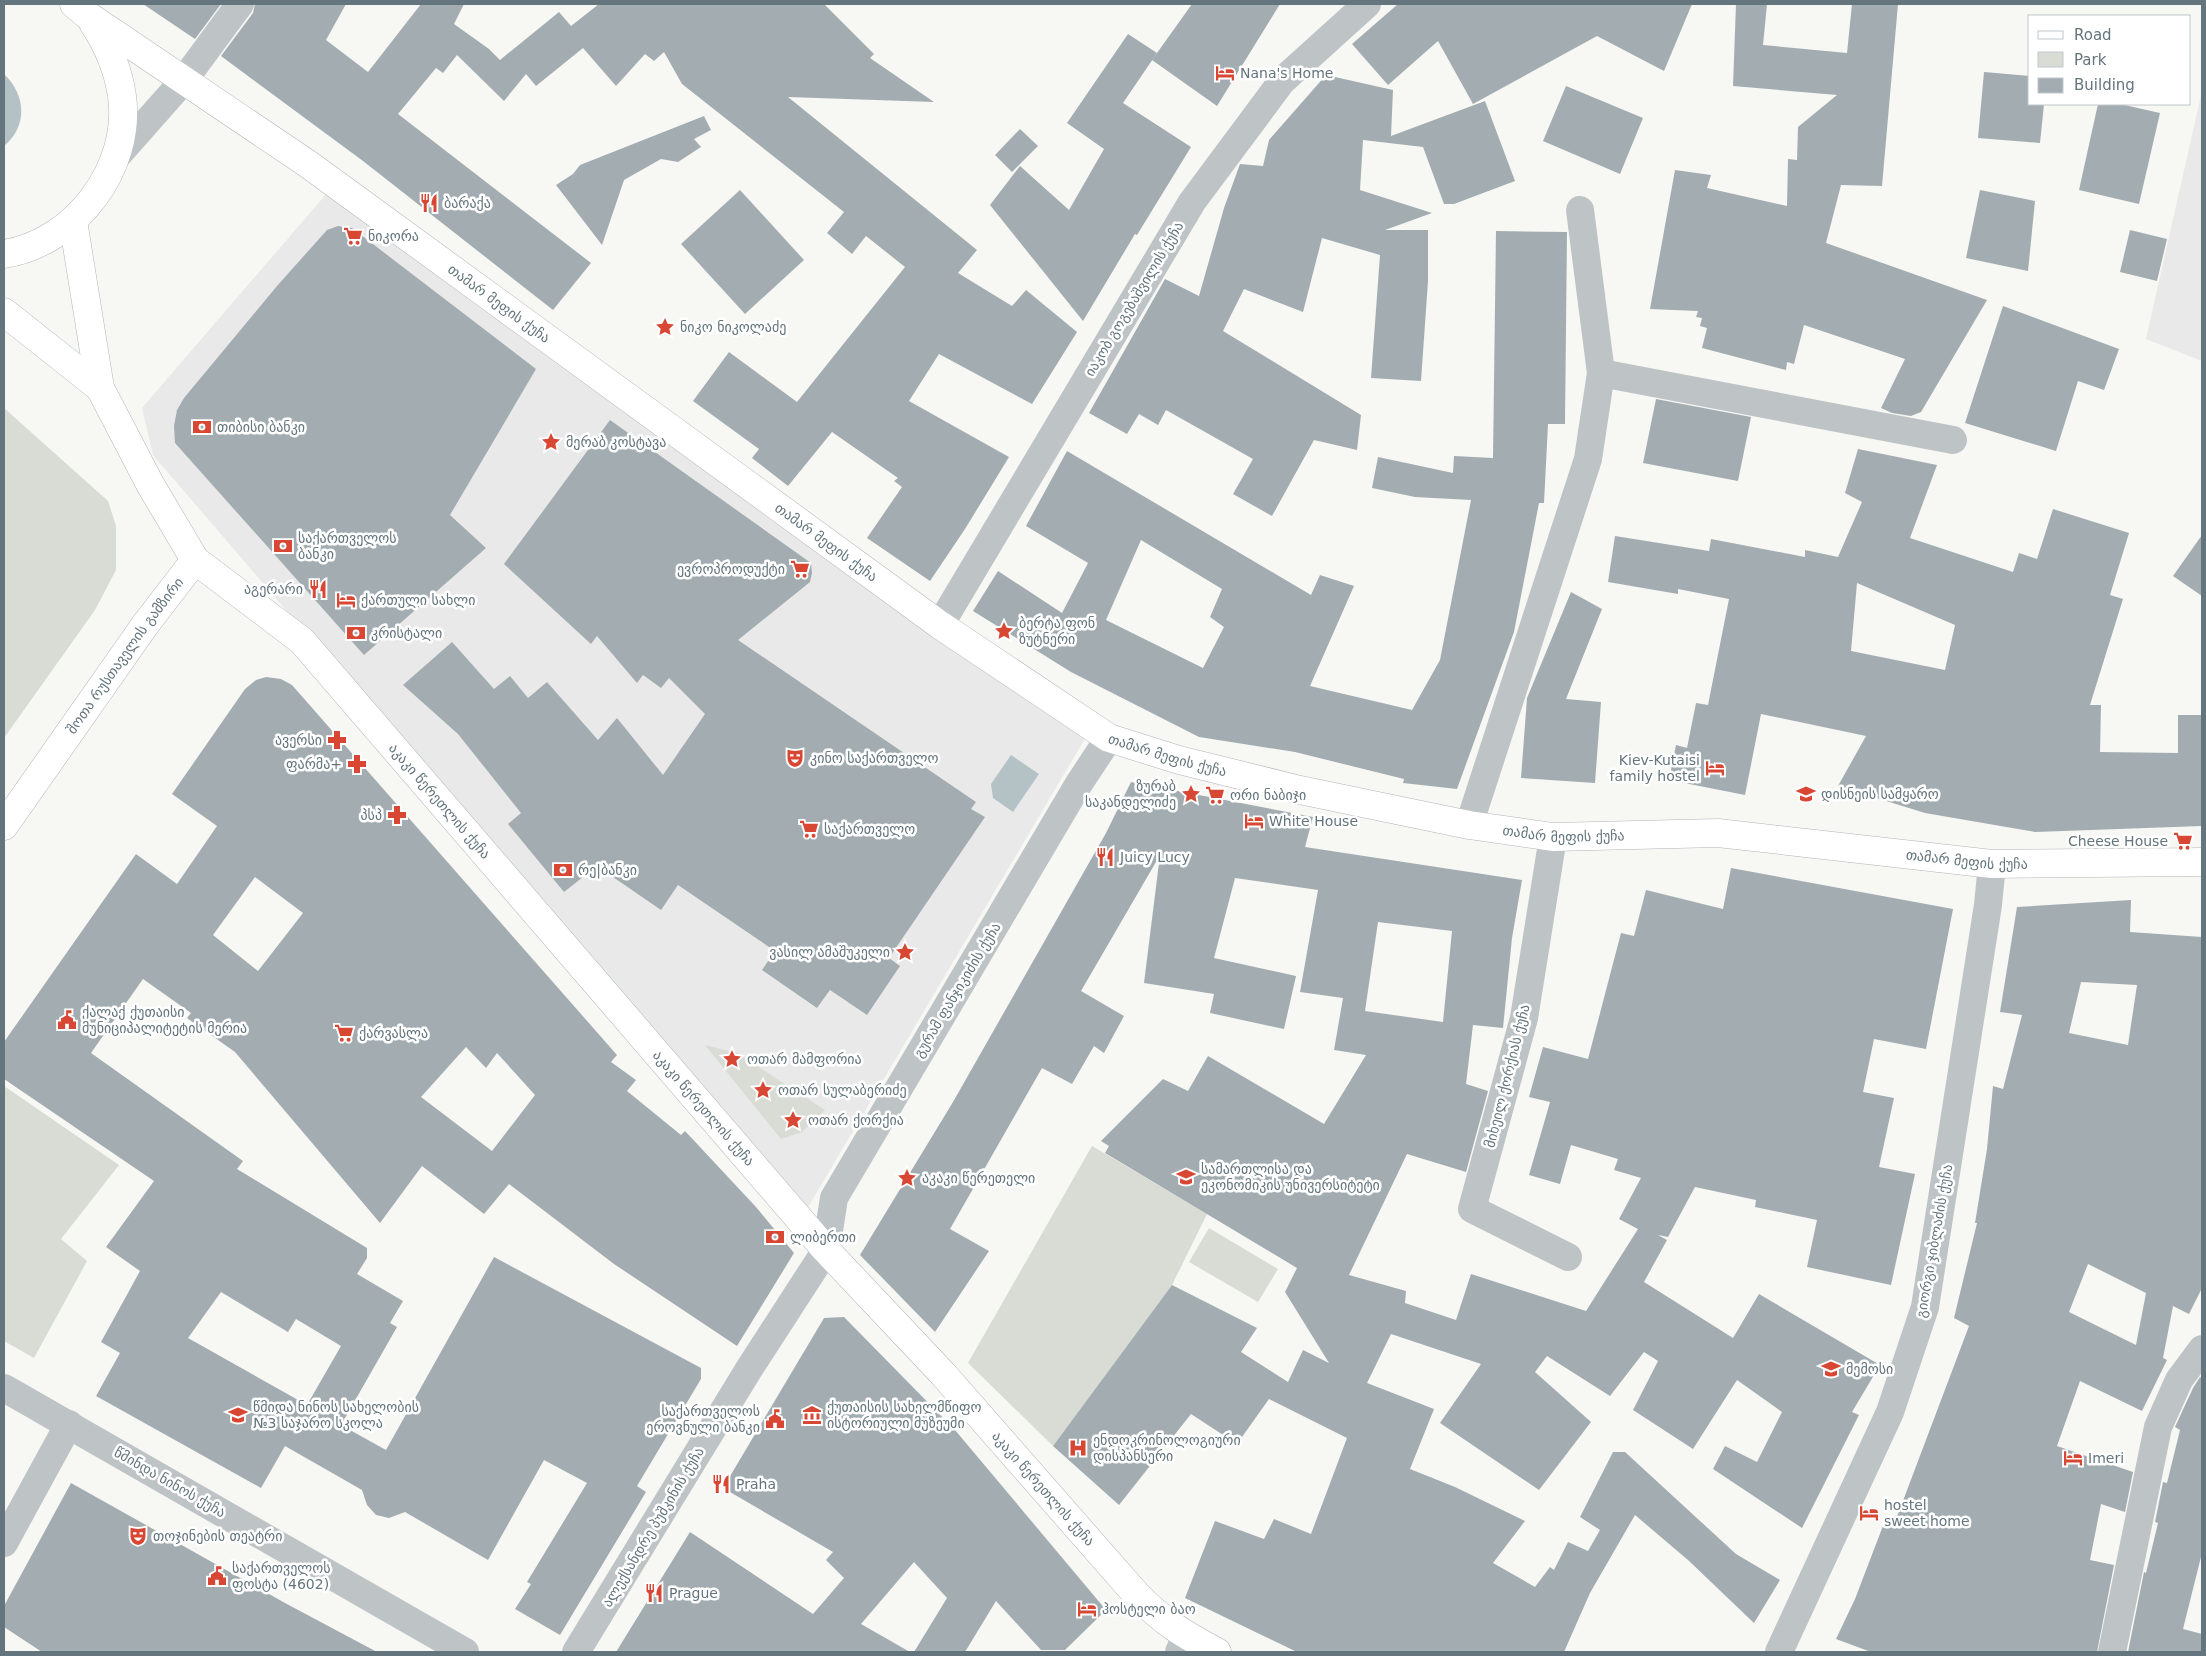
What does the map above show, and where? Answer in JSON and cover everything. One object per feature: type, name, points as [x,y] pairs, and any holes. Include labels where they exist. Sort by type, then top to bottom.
[{"type":"main road","name":"თამარ მეფის ქუჩა","points":[[81,10],[308,164],[940,624],[1109,738],[1178,760],[1300,790],[1469,825],[1553,837],[1718,833],[1992,864],[2202,862]]},
{"type":"main road","points":[[4,254],[34,246],[73,221],[89,204],[103,184],[116,157],[122,128],[120,83],[105,40],[81,10]]},
{"type":"main road","points":[[73,221],[100,388],[150,484],[195,560]]},
{"type":"main road","points":[[4,312],[100,388]]},
{"type":"main road","name":"შოთა რუსთაველის გამზირი","points":[[4,826],[145,625],[195,560]]},
{"type":"main road","name":"აკაკი წერეთლის ქუჩა","points":[[195,560],[302,641],[826,1250],[943,1374],[1136,1594],[1183,1644],[1216,1652]]},
{"type":"street","points":[[116,157],[184,80],[240,4]]},
{"type":"street","name":"იაკობ გოგებაშვილის ქუჩა","points":[[940,624],[1192,202],[1282,81],[1367,4]]},
{"type":"street","points":[[1469,825],[1588,459],[1602,373],[1580,210]]},
{"type":"street","points":[[1602,373],[1953,440]]},
{"type":"street","name":"გურამ ფანჯიკიძის ქუჩა","points":[[826,1250],[834,1198],[1078,785],[1109,738]]},
{"type":"street","name":"მიხეილ ქორქიას ქუჩა","points":[[1553,837],[1524,1018],[1472,1209],[1568,1257]]},
{"type":"street","name":"გიორგი ჯიბლაძის ქუჩა","points":[[1779,1652],[1890,1412],[1925,1307],[1988,905],[1992,864]]},
{"type":"street","name":"ალექსანდრე პუშკინის ქუჩა","points":[[576,1652],[749,1369],[826,1250]]},
{"type":"street","points":[[2112,1652],[2158,1427],[2179,1380],[2202,1349]]},
{"type":"street","name":"წმინდა ნინოს ქუჩა","points":[[4,1388],[465,1652]]},
{"type":"street","points":[[4,1543],[69,1424]]},
{"type":"shaded area","points":[[4,74],[17,91],[21,110],[17,129],[4,146]]},
{"type":"shaded area","points":[[2202,91],[2202,361],[2146,339]]},
{"type":"shaded area","points":[[328,192],[1086,737],[804,1214],[153,455],[142,408]]},
{"type":"shaded area","points":[[1011,755],[1039,774],[1013,812],[993,798],[991,784]]},
{"type":"green space","points":[[4,408],[108,501],[116,526],[116,570],[95,610],[4,738]]},
{"type":"green space","points":[[705,1045],[737,1053],[825,1110],[802,1132],[781,1139]]},
{"type":"green space","points":[[4,1086],[119,1165],[61,1239],[87,1261],[34,1358],[4,1341]]},
{"type":"green space","points":[[1092,1146],[1207,1214],[1172,1285],[1053,1446],[968,1363]]},
{"type":"green space","points":[[1209,1228],[1278,1269],[1258,1302],[1189,1262]]},
{"type":"building","points":[[143,4],[221,4],[195,39]]},
{"type":"building","points":[[255,4],[346,4],[326,40],[368,72],[421,4],[464,4],[454,24],[489,49],[500,60],[559,12],[571,26],[599,4],[824,4],[874,54],[870,58],[934,102],[788,97],[977,250],[958,273],[1012,306],[1026,290],[1077,332],[1032,404],[939,354],[909,401],[1009,457],[965,529],[930,581],[867,538],[902,487],[894,481],[898,478],[832,432],[788,486],[752,458],[759,449],[693,401],[729,352],[797,402],[905,267],[866,236],[852,254],[827,233],[844,212],[682,84],[664,52],[654,61],[645,54],[616,86],[583,48],[536,86],[526,74],[504,101],[457,55],[443,73],[436,68],[398,114],[591,263],[553,310],[363,161],[221,56],[253,13]]},
{"type":"building","points":[[1192,4],[1280,4],[1217,106],[1152,60]]},
{"type":"building","points":[[1398,4],[1692,4],[1664,71],[1597,36],[1473,104],[1438,41],[1388,85],[1352,44]]},
{"type":"building","points":[[1736,4],[1767,4],[1763,45],[1847,53],[1852,4],[1898,4],[1882,186],[1841,185],[1826,243],[1987,300],[1921,412],[1911,416],[1892,413],[1881,408],[1905,359],[1804,325],[1794,364],[1787,362],[1786,370],[1702,348],[1707,328],[1700,326],[1702,318],[1696,317],[1698,311],[1650,309],[1675,170],[1711,175],[1707,188],[1787,206],[1788,159],[1797,160],[1798,127],[1837,95],[1733,86]]},
{"type":"building","points":[[1128,34],[1157,53],[1123,103],[1191,147],[1137,235],[1135,234],[1083,321],[990,205],[1020,166],[1069,210],[1104,149],[1067,123]]},
{"type":"building","points":[[1984,72],[2028,76],[2028,105],[2044,105],[2040,143],[1978,138]]},
{"type":"building","points":[[1326,75],[1393,90],[1391,136],[1485,101],[1515,181],[1454,204],[1444,204],[1423,147],[1363,140],[1360,190],[1432,213],[1385,230],[1428,230],[1428,281],[1421,381],[1371,378],[1380,255],[1322,238],[1303,312],[1244,289],[1223,331],[1361,415],[1357,450],[1314,440],[1272,516],[1233,494],[1253,459],[1166,410],[1158,425],[1139,414],[1127,434],[1089,413],[1165,279],[1199,296],[1224,208],[1240,164],[1263,166],[1269,140]]},
{"type":"building","points":[[1566,86],[1643,118],[1620,174],[1543,141]]},
{"type":"building","points":[[2098,105],[2124,105],[2160,113],[2139,204],[2079,190]]},
{"type":"building","points":[[704,116],[711,130],[694,139],[701,147],[678,162],[661,159],[624,180],[602,245],[556,185],[573,174],[580,165]]},
{"type":"building","points":[[1020,129],[1038,146],[1012,172],[995,155]]},
{"type":"building","points":[[740,190],[804,260],[745,314],[681,244]]},
{"type":"building","points":[[1980,190],[2035,201],[2028,271],[1966,258]]},
{"type":"building","points":[[338,226],[352,228],[536,369],[450,515],[486,548],[364,655],[175,443],[174,426],[177,410],[184,398],[277,286],[327,230]]},
{"type":"building","points":[[2130,230],[2167,239],[2157,281],[2120,272]]},
{"type":"building","points":[[1496,231],[1567,232],[1565,424],[1548,424],[1544,503],[1539,503],[1514,632],[1457,789],[1403,783],[1404,779],[1295,752],[1199,737],[1071,672],[973,611],[998,571],[1062,613],[1088,563],[1026,526],[1067,451],[1311,595],[1320,575],[1354,586],[1310,686],[1412,710],[1440,660],[1471,500],[1415,497],[1372,488],[1378,457],[1453,473],[1454,456],[1493,458]],"holes":[[[1141,540],[1222,589],[1210,617],[1224,627],[1203,668],[1106,620]]]},
{"type":"building","points":[[2003,306],[2119,349],[2104,390],[2078,381],[2056,451],[1965,423]]},
{"type":"building","points":[[1656,399],[1751,417],[1738,481],[1643,463]]},
{"type":"building","points":[[610,420],[811,563],[812,573],[810,582],[738,640],[976,802],[971,809],[985,817],[889,958],[900,966],[867,1015],[830,990],[817,1008],[762,970],[775,951],[678,885],[661,910],[597,866],[564,892],[508,824],[521,813],[458,734],[403,685],[452,642],[494,689],[510,676],[528,698],[547,682],[598,740],[617,718],[663,775],[705,714],[669,678],[661,688],[643,675],[637,683],[597,636],[591,644],[504,564]]},
{"type":"building","points":[[1858,449],[1937,465],[1910,538],[2013,572],[2019,553],[2037,559],[2053,509],[2129,533],[2110,595],[2123,599],[2090,705],[2101,705],[2100,752],[2178,753],[2178,715],[2202,715],[2202,826],[2035,832],[1925,813],[1838,786],[1866,736],[1761,714],[1745,795],[1669,780],[1676,745],[1687,748],[1696,703],[1708,705],[1729,599],[1678,589],[1678,594],[1608,582],[1615,536],[1709,551],[1711,539],[1805,557],[1805,550],[1838,557],[1862,502],[1845,493]],"holes":[[[1857,583],[1955,625],[1945,670],[1851,651]]]},
{"type":"building","points":[[2202,535],[2202,596],[2173,576]]},
{"type":"building","points":[[1571,592],[1602,609],[1566,699],[1601,702],[1595,783],[1521,778],[1527,698]]},
{"type":"building","points":[[266,677],[281,679],[292,685],[617,1055],[611,1062],[636,1080],[627,1091],[681,1135],[685,1131],[756,1207],[794,1253],[737,1346],[614,1264],[509,1184],[484,1214],[422,1166],[380,1223],[235,1052],[187,1018],[191,1013],[143,979],[91,1053],[243,1161],[237,1169],[367,1248],[367,1258],[357,1274],[403,1301],[390,1323],[397,1327],[341,1425],[386,1450],[494,1257],[701,1368],[701,1379],[637,1486],[646,1492],[560,1635],[515,1609],[531,1584],[527,1582],[587,1483],[544,1460],[488,1560],[405,1512],[389,1518],[376,1515],[367,1505],[362,1490],[285,1446],[261,1488],[96,1396],[120,1353],[101,1342],[140,1271],[106,1247],[154,1181],[4,1079],[4,1042],[136,854],[177,884],[217,826],[172,794],[245,689],[256,680]],"holes":[[[255,877],[303,913],[258,971],[213,935]],[[466,1047],[486,1068],[497,1053],[535,1095],[492,1151],[421,1097]],[[221,1292],[288,1332],[296,1319],[341,1346],[307,1405],[188,1338]]]},
{"type":"building","points":[[1131,782],[1313,817],[1305,847],[1522,880],[1512,938],[1503,1028],[1473,1025],[1466,1084],[1488,1091],[1466,1172],[1407,1154],[1349,1275],[1406,1291],[1405,1303],[1456,1320],[1471,1274],[1586,1311],[1638,1229],[1619,1219],[1641,1178],[1614,1170],[1618,1159],[1571,1145],[1560,1184],[1529,1175],[1550,1102],[1529,1097],[1543,1047],[1588,1059],[1621,933],[1634,936],[1646,890],[1723,909],[1731,868],[1953,909],[1926,1049],[1874,1039],[1863,1092],[1894,1098],[1879,1167],[1915,1174],[1891,1285],[1807,1267],[1817,1220],[1755,1207],[1756,1200],[1695,1187],[1668,1237],[1658,1235],[1667,1240],[1644,1282],[1733,1338],[1759,1294],[1880,1365],[1852,1412],[1859,1415],[1802,1528],[1713,1469],[1725,1446],[1757,1462],[1782,1412],[1737,1380],[1693,1449],[1633,1410],[1658,1361],[1644,1352],[1610,1396],[1547,1356],[1535,1372],[1591,1422],[1539,1490],[1440,1423],[1481,1364],[1391,1334],[1367,1383],[1434,1409],[1410,1469],[1455,1487],[1525,1521],[1493,1563],[1535,1587],[1550,1567],[1554,1570],[1568,1542],[1588,1551],[1600,1530],[1580,1517],[1613,1452],[1625,1452],[1736,1554],[1780,1580],[1754,1623],[1688,1560],[1635,1515],[1590,1593],[1564,1652],[1297,1652],[1185,1598],[1215,1521],[1264,1539],[1274,1519],[1311,1534],[1347,1438],[1269,1399],[1237,1444],[1191,1414],[1119,1505],[1053,1446],[1172,1285],[1257,1328],[1241,1352],[1288,1382],[1303,1350],[1329,1363],[1285,1292],[1297,1268],[1105,1153],[1109,1146],[1101,1141],[1163,1079],[1188,1091],[1208,1056],[1324,1124],[1366,1055],[1334,1050],[1343,998],[1300,992],[1318,890],[1235,878],[1214,958],[1296,976],[1284,1029],[1210,1013],[1214,994],[1144,983],[1160,855],[1081,991],[1124,1016],[1104,1053],[1094,1046],[1072,1084],[1042,1068],[950,1229],[989,1251],[935,1332],[860,1255],[953,1102],[1106,833]],"holes":[[[1378,922],[1452,931],[1443,1022],[1365,1011]]]},
{"type":"building","points":[[2131,900],[2130,932],[2202,937],[2202,1288],[2189,1314],[2173,1306],[2163,1358],[2167,1360],[2142,1411],[2080,1381],[2057,1446],[2133,1472],[2125,1512],[2101,1504],[2090,1560],[2114,1565],[2097,1652],[1871,1652],[1836,1639],[1855,1599],[1886,1518],[1895,1522],[1969,1326],[1954,1318],[1977,1223],[1975,1223],[1987,1149],[1993,1086],[2003,1089],[2022,1015],[2000,1012],[2017,907]],"holes":[[[2081,982],[2137,985],[2128,1045],[2069,1033]],[[2088,1264],[2146,1293],[2136,1345],[2069,1312]]]},
{"type":"building","points":[[844,1317],[955,1430],[1106,1610],[1065,1650],[1041,1650],[996,1601],[965,1652],[914,1652],[947,1598],[914,1562],[861,1624],[910,1652],[616,1652],[690,1532],[813,1614],[844,1578],[826,1560],[833,1552],[723,1488],[824,1318]]},
{"type":"building","points":[[2200,1377],[2202,1378],[2202,1553],[2183,1629],[2202,1634],[2202,1652],[2128,1652],[2144,1572],[2146,1573],[2158,1523],[2155,1522],[2163,1482],[2167,1483],[2180,1430],[2175,1427]]},
{"type":"building","points":[[71,1483],[285,1603],[377,1652],[42,1652],[4,1627],[4,1606]]},
{"type":"place","name":"Nana's Home","points":[[1225,73]]},
{"type":"place","name":"ბარაქა","points":[[429,203]]},
{"type":"place","name":"ნიკორა","points":[[353,236]]},
{"type":"place","name":"ნიკო ნიკოლაძე","points":[[665,327]]},
{"type":"place","name":"თიბისი ბანკი","points":[[202,427]]},
{"type":"place","name":"მერაბ კოსტავა","points":[[551,442]]},
{"type":"place","name":"საქართველოს ბანკი","points":[[283,546]]},
{"type":"place","name":"ევროპროდუქტი","points":[[800,569]]},
{"type":"place","name":"აგერარი","points":[[318,589]]},
{"type":"place","name":"ქართული სახლი","points":[[346,600]]},
{"type":"place","name":"ბერტა ფონ ზუტნერი","points":[[1004,631]]},
{"type":"place","name":"კრისტალი","points":[[356,633]]},
{"type":"place","name":"ავერსი","points":[[337,740]]},
{"type":"place","name":"კინო საქართველო","points":[[795,758]]},
{"type":"place","name":"ფარმა+","points":[[357,764]]},
{"type":"place","name":"Kiev-Kutaisi family hostel","points":[[1715,768]]},
{"type":"place","name":"ზურაბ საკანდელიძე","points":[[1191,794]]},
{"type":"place","name":"დისნეის სამყარო","points":[[1806,794]]},
{"type":"place","name":"ორი ნაბიჯი","points":[[1215,795]]},
{"type":"place","name":"პსპ","points":[[397,815]]},
{"type":"place","name":"White House","points":[[1254,821]]},
{"type":"place","name":"საქართველო","points":[[809,829]]},
{"type":"place","name":"Cheese House","points":[[2183,841]]},
{"type":"place","name":"Juicy Lucy","points":[[1105,857]]},
{"type":"place","name":"რე|ბანკი","points":[[563,870]]},
{"type":"place","name":"ვასილ ამაშუკელი","points":[[905,952]]},
{"type":"place","name":"ქალაქ ქუთაისი მუნიციპალიტეტის მერია","points":[[67,1020]]},
{"type":"place","name":"ქარვასლა","points":[[344,1033]]},
{"type":"place","name":"ოთარ მამფორია","points":[[732,1059]]},
{"type":"place","name":"ოთარ სულაბერიძე","points":[[763,1090]]},
{"type":"place","name":"ოთარ ქორქია","points":[[793,1120]]},
{"type":"place","name":"სამართლისა და ეკონომიკის უნივერსიტეტი","points":[[1186,1177]]},
{"type":"place","name":"აკაკი წერეთელი","points":[[907,1178]]},
{"type":"place","name":"ლიბერთი","points":[[775,1237]]},
{"type":"place","name":"მემოსი","points":[[1831,1369]]},
{"type":"place","name":"წმიდა ნინოს სახელობის №3 საჯარო სკოლა","points":[[238,1415]]},
{"type":"place","name":"ქუთაისის სახელმწიფო ისტორიული მუზეუმი","points":[[812,1415]]},
{"type":"place","name":"საქართველოს ეროვნული ბანკი","points":[[775,1419]]},
{"type":"place","name":"ენდოკრინოლოგიური დისპანსერი","points":[[1078,1448]]},
{"type":"place","name":"Imeri","points":[[2073,1458]]},
{"type":"place","name":"Praha","points":[[721,1484]]},
{"type":"place","name":"hostel sweet home","points":[[1869,1513]]},
{"type":"place","name":"თოჯინების თეატრი","points":[[138,1536]]},
{"type":"place","name":"საქართველოს ფოსტა (4602)","points":[[217,1576]]},
{"type":"place","name":"Prague","points":[[654,1593]]},
{"type":"place","name":"ჰოსტელი ბაო","points":[[1087,1609]]}]
